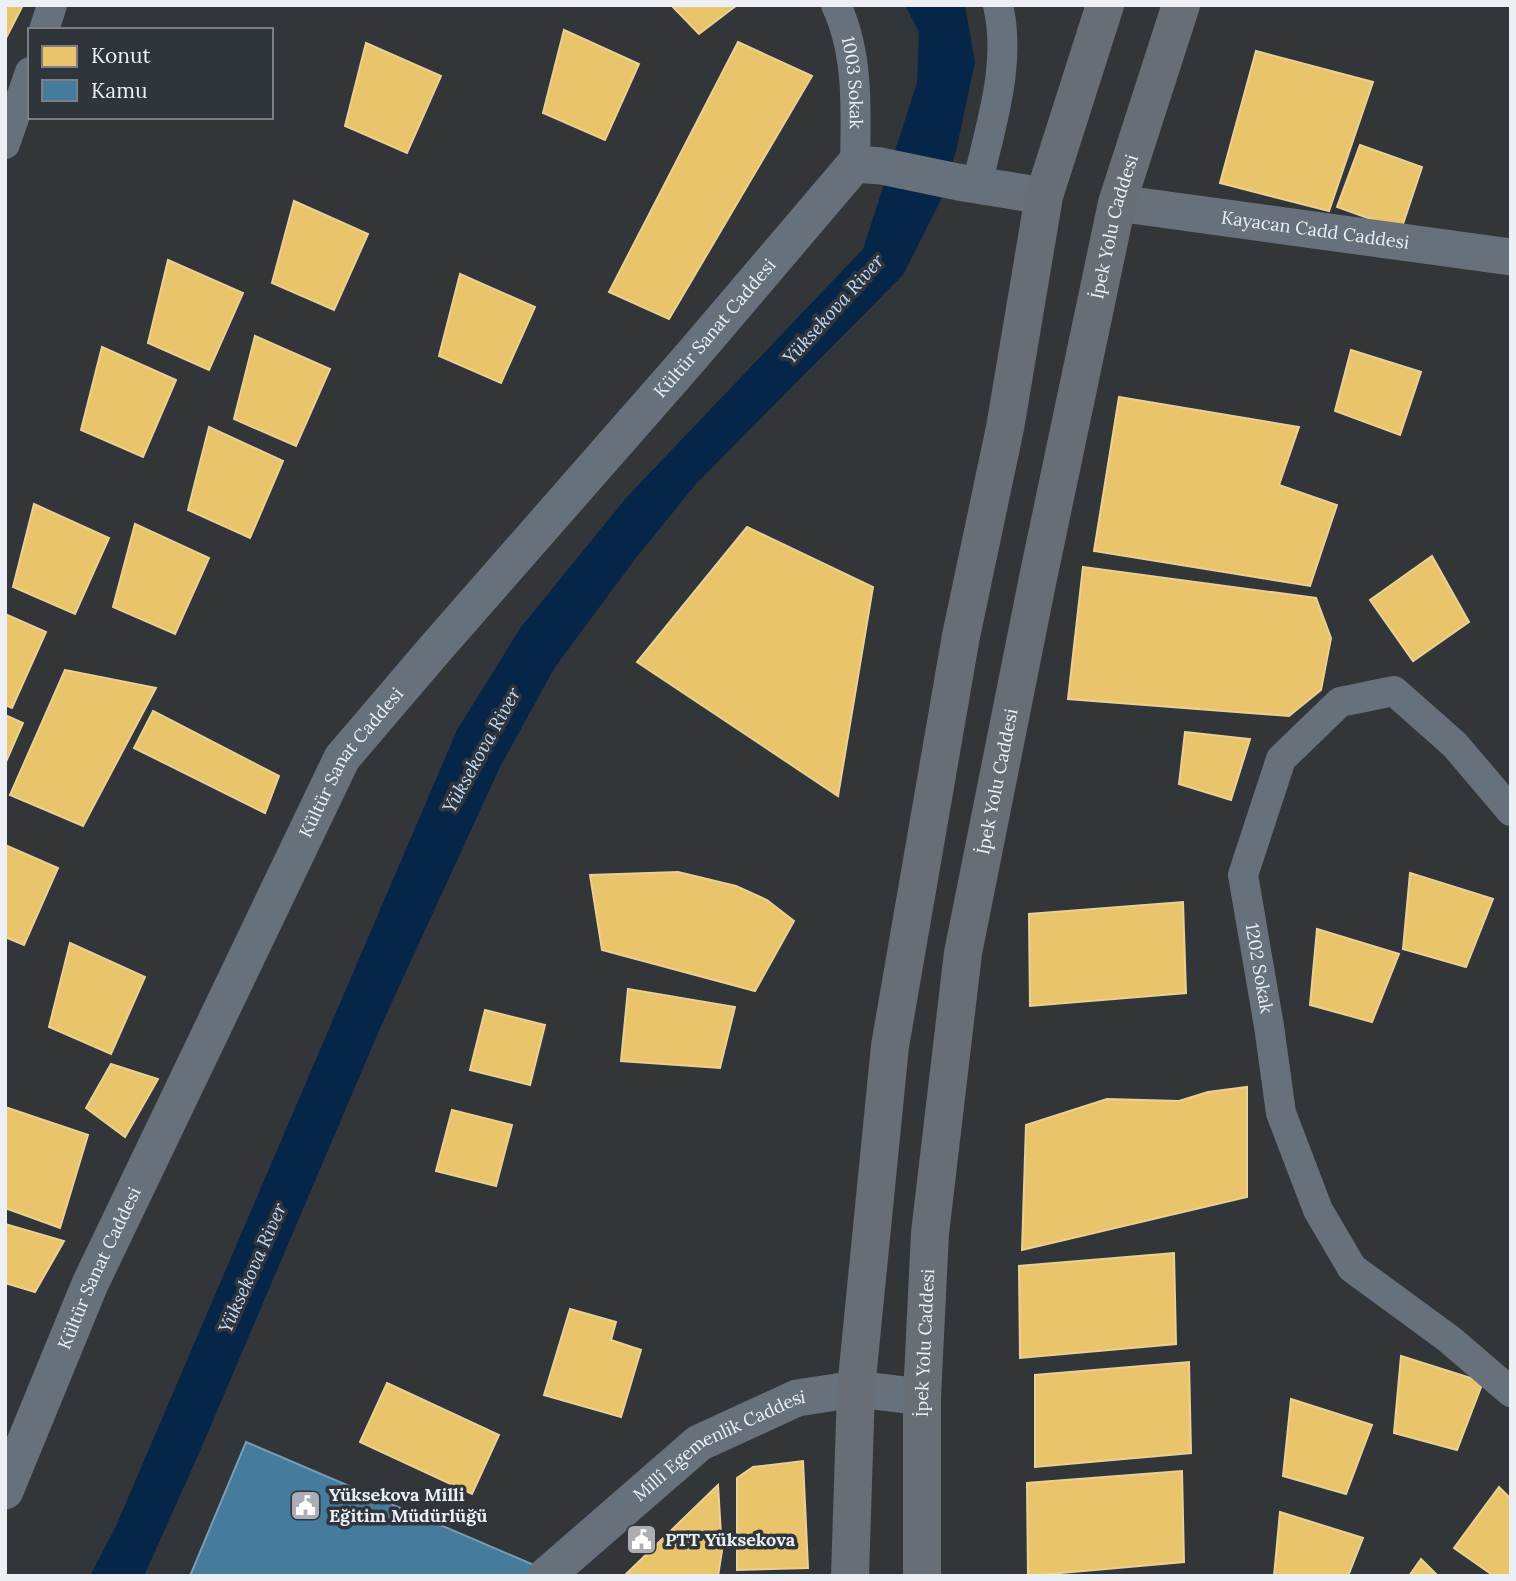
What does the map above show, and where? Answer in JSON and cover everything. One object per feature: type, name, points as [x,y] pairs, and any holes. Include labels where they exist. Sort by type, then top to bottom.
[{"type":"highway","points":[[850,1576],[856,1388],[890,1046],[961,636],[1005,428],[1044,196],[1105,5]]},
{"type":"highway","name":"İpek Yolu Caddesi","points":[[922,1576],[922,1397],[930,1233],[963,953],[1117,203],[1181,5]]},
{"type":"street","points":[[45,28],[52,5]]},
{"type":"street","name":"1003 Sokak","points":[[836,5],[852,58],[856,108],[868,165]]},
{"type":"street","points":[[968,184],[1002,69],[1003,40],[998,5]]},
{"type":"street","points":[[5,144],[28,78]]},
{"type":"street","points":[[868,165],[1044,196]]},
{"type":"street","name":"Kültür Sanat Caddesi","points":[[5,1491],[90,1283],[342,758],[690,358],[868,165]]},
{"type":"street","name":"Kayacan Cadd Caddesi","points":[[1117,203],[1511,257]]},
{"type":"street","name":"1202 Sokak","points":[[1511,811],[1455,745],[1394,691],[1340,702],[1281,759],[1243,875],[1281,1113],[1318,1210],[1352,1268],[1449,1339],[1511,1392]]},
{"type":"street","name":"Millî Egemenlik Caddesi","points":[[546,1576],[699,1443],[797,1398],[856,1388],[922,1397]]},
{"type":"water","name":"Yüksekova River","points":[[905,5],[965,5],[975,62],[956,151],[941,200],[903,275],[695,485],[636,558],[555,667],[500,767],[381,1026],[144,1576],[90,1576],[116,1526],[457,730],[521,627],[626,498],[863,249],[917,83],[919,32]]},
{"type":"building: Konut","points":[[5,5],[23,5],[5,40]]},
{"type":"building: Konut","points":[[671,5],[737,5],[699,34]]},
{"type":"building: Konut","points":[[564,30],[639,64],[605,140],[543,113]]},
{"type":"building: Konut","points":[[738,42],[812,76],[669,319],[609,292]]},
{"type":"building: Konut","points":[[366,43],[441,76],[407,153],[345,126]]},
{"type":"building: Konut","points":[[1256,51],[1373,82],[1329,211],[1220,183]]},
{"type":"building: Konut","points":[[1360,145],[1422,167],[1401,230],[1337,207]]},
{"type":"building: Konut","points":[[294,201],[368,234],[334,310],[272,283]]},
{"type":"building: Konut","points":[[168,260],[243,293],[209,370],[148,343]]},
{"type":"building: Konut","points":[[460,274],[535,307],[501,383],[439,356]]},
{"type":"building: Konut","points":[[255,336],[330,369],[296,446],[234,419]]},
{"type":"building: Konut","points":[[102,347],[176,380],[143,457],[81,430]]},
{"type":"building: Konut","points":[[1351,350],[1421,372],[1400,435],[1335,411]]},
{"type":"building: Konut","points":[[1119,397],[1299,427],[1279,485],[1337,505],[1310,586],[1094,551]]},
{"type":"building: Konut","points":[[209,427],[283,461],[250,538],[188,510]]},
{"type":"building: Konut","points":[[34,504],[109,538],[75,614],[13,587]]},
{"type":"building: Konut","points":[[135,524],[209,558],[175,634],[113,607]]},
{"type":"building: Konut","points":[[747,527],[873,587],[838,796],[637,662]]},
{"type":"building: Konut","points":[[1432,556],[1469,622],[1413,661],[1370,600]]},
{"type":"building: Konut","points":[[1083,567],[1316,598],[1331,638],[1321,690],[1289,716],[1068,699]]},
{"type":"building: Konut","points":[[5,614],[46,632],[12,708],[5,705]]},
{"type":"building: Konut","points":[[65,670],[156,688],[83,826],[10,795]]},
{"type":"building: Konut","points":[[153,711],[279,776],[265,813],[134,748]]},
{"type":"building: Konut","points":[[5,715],[23,723],[5,764]]},
{"type":"building: Konut","points":[[1185,732],[1250,739],[1231,800],[1179,784]]},
{"type":"building: Konut","points":[[5,845],[58,868],[24,945],[5,937]]},
{"type":"building: Konut","points":[[678,872],[736,886],[767,900],[794,921],[755,991],[602,950],[590,875]]},
{"type":"building: Konut","points":[[1410,873],[1493,899],[1466,967],[1403,949]]},
{"type":"building: Konut","points":[[1183,902],[1186,993],[1030,1006],[1029,914]]},
{"type":"building: Konut","points":[[1317,929],[1399,954],[1372,1022],[1310,1005]]},
{"type":"building: Konut","points":[[70,943],[145,977],[111,1054],[49,1027]]},
{"type":"building: Konut","points":[[628,989],[735,1007],[720,1068],[621,1061]]},
{"type":"building: Konut","points":[[485,1010],[545,1025],[530,1085],[470,1070]]},
{"type":"building: Konut","points":[[111,1064],[158,1079],[125,1137],[86,1108]]},
{"type":"building: Konut","points":[[1247,1087],[1247,1197],[1022,1250],[1026,1125],[1107,1099],[1179,1101],[1208,1092]]},
{"type":"building: Konut","points":[[5,1107],[88,1135],[60,1228],[5,1208]]},
{"type":"building: Konut","points":[[452,1110],[512,1125],[496,1186],[436,1171]]},
{"type":"building: Konut","points":[[5,1224],[64,1241],[35,1292],[5,1283]]},
{"type":"building: Konut","points":[[1174,1253],[1176,1344],[1020,1358],[1019,1266]]},
{"type":"building: Konut","points":[[570,1309],[616,1322],[611,1340],[641,1350],[621,1417],[544,1395]]},
{"type":"building: Konut","points":[[1401,1356],[1483,1382],[1457,1450],[1394,1433]]},
{"type":"building: Konut","points":[[1189,1362],[1191,1453],[1035,1467],[1035,1375]]},
{"type":"building: Konut","points":[[387,1383],[499,1435],[472,1494],[360,1442]]},
{"type":"building: Konut","points":[[1291,1399],[1372,1425],[1346,1494],[1283,1476]]},
{"type":"building: Konut","points":[[803,1461],[808,1568],[737,1570],[737,1478],[753,1467]]},
{"type":"building: Konut","points":[[1182,1471],[1184,1562],[1028,1576],[1027,1483]]},
{"type":"building: Konut","points":[[718,1485],[722,1551],[718,1576],[624,1576]]},
{"type":"building: Konut","points":[[1499,1487],[1511,1499],[1511,1576],[1494,1576],[1454,1548]]},
{"type":"building: Konut","points":[[1280,1512],[1363,1538],[1348,1576],[1274,1576]]},
{"type":"building: Konut","points":[[1421,1559],[1438,1576],[1409,1576]]},
{"type":"building: Kamu","name":"Yüksekova Milli Eğitim Müdürlüğü","points":[[246,1442],[541,1568],[532,1576],[190,1576]]},
{"type":"place","name":"Yüksekova Milli Eğitim Müdürlüğü","points":[[306,1505]]},
{"type":"place","name":"PTT Yüksekova","points":[[642,1540]]}]
